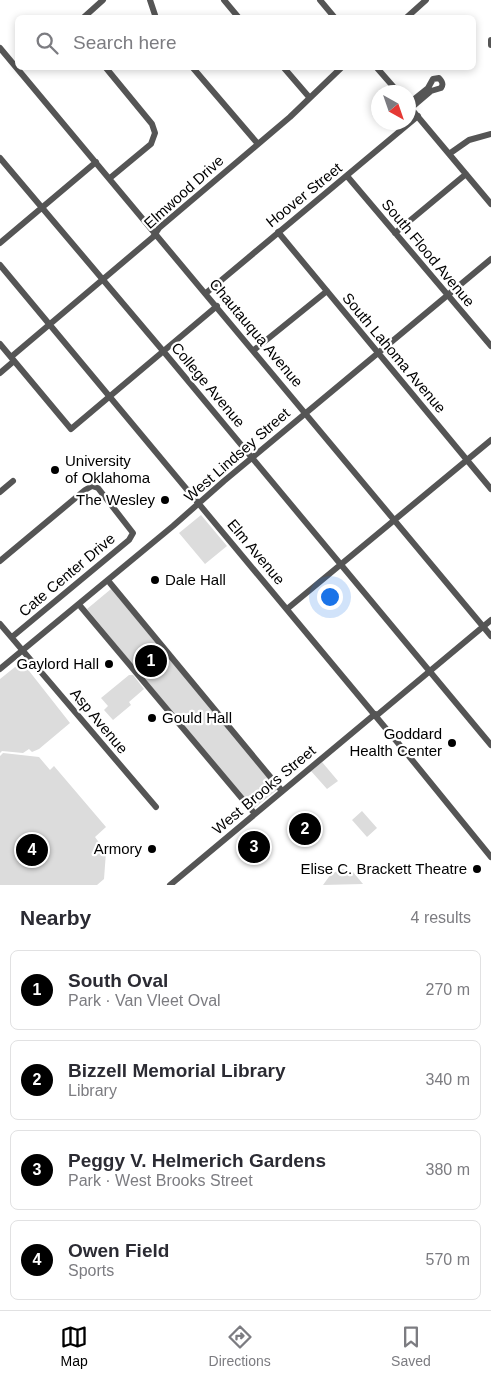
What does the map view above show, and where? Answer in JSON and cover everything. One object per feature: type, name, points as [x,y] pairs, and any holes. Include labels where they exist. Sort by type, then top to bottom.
[{"type":"street","points":[[87,15],[103,0]]},
{"type":"street","points":[[150,0],[155,15]]},
{"type":"street","points":[[224,0],[236,15]]},
{"type":"street","points":[[320,0],[332,15]]},
{"type":"street","points":[[409,15],[426,0]]},
{"type":"street","points":[[491,40],[491,46]]},
{"type":"street","name":"Chautauqua Avenue","points":[[0,48],[15,62]]},
{"type":"street","name":"Chautauqua Avenue","points":[[23,70],[96,162],[491,636]]},
{"type":"street","points":[[108,70],[152,124],[155,134],[151,144],[110,178]]},
{"type":"street","points":[[196,70],[258,144]]},
{"type":"street","points":[[286,70],[309,97]]},
{"type":"street","name":"Elmwood Drive","points":[[0,373],[41,332],[103,280],[156,233],[159,228],[290,117],[339,70]]},
{"type":"street","points":[[379,70],[392,85]]},
{"type":"street","points":[[439,78],[442,80],[441,88],[431,91],[409,105],[428,88],[433,79],[439,78]]},
{"type":"street","points":[[416,114],[491,204]]},
{"type":"street","name":"Hoover Street","points":[[206,293],[418,116]]},
{"type":"street","points":[[449,154],[469,140],[491,134]]},
{"type":"street","name":"College Avenue","points":[[0,158],[491,744]]},
{"type":"street","points":[[0,244],[96,162]]},
{"type":"street","points":[[395,233],[466,174]]},
{"type":"street","name":"South Flood Avenue","points":[[347,176],[491,346]]},
{"type":"street","name":"South Lahoma Avenue","points":[[278,232],[491,489]]},
{"type":"street","name":"West Lindsey Street","points":[[0,669],[200,504],[252,457],[491,259]]},
{"type":"street","name":"Elm Avenue","points":[[0,265],[491,857]]},
{"type":"street","points":[[254,350],[326,291]]},
{"type":"street","points":[[0,344],[71,429],[217,306]]},
{"type":"street","points":[[287,609],[491,440]]},
{"type":"street","points":[[0,492],[13,481]]},
{"type":"street","name":"Cate Center Drive","points":[[0,561],[92,486],[98,488],[133,532],[130,540],[12,637]]},
{"type":"street","points":[[110,583],[282,791]]},
{"type":"street","points":[[81,607],[255,814]]},
{"type":"street","name":"West Brooks Street","points":[[170,885],[491,620]]},
{"type":"street","name":"Asp Avenue","points":[[0,624],[156,808]]},
{"type":"shaded area","points":[[201,515],[227,546],[205,564],[179,533]]},
{"type":"shaded area","points":[[111,589],[278,789],[253,809],[87,609]]},
{"type":"shaded area","points":[[15,667],[26,667],[70,723],[39,749],[32,752],[29,749],[23,753],[2,751],[0,753],[0,679]]},
{"type":"shaded area","points":[[129,675],[133,675],[144,689],[129,702],[131,705],[113,720],[104,710],[108,706],[101,698]]},
{"type":"shaded area","points":[[3,753],[39,757],[50,770],[54,766],[106,827],[95,837],[106,852],[104,879],[97,885],[0,885],[0,756]]},
{"type":"shaded area","points":[[322,762],[338,781],[327,789],[311,771]]},
{"type":"shaded area","points":[[362,811],[377,828],[367,837],[352,820]]},
{"type":"shaded area","points":[[260,832],[268,846],[251,861],[240,848]]},
{"type":"shaded area","points":[[342,869],[353,872],[363,884],[323,885],[331,874]]},
{"type":"place","name":"University of Oklahoma","points":[[55,470]]},
{"type":"place","name":"The Wesley","points":[[165,500]]},
{"type":"place","name":"Dale Hall","points":[[155,580]]},
{"type":"place","name":"South Oval","points":[[151,661]]},
{"type":"place","name":"Gaylord Hall","points":[[109,664]]},
{"type":"place","name":"Gould Hall","points":[[152,718]]},
{"type":"place","name":"Goddard Health Center","points":[[452,743]]},
{"type":"place","name":"Bizzell Memorial Library","points":[[305,829]]},
{"type":"place","name":"Peggy V. Helmerich Gardens","points":[[254,847]]},
{"type":"place","name":"Armory","points":[[152,849]]},
{"type":"place","name":"Owen Field","points":[[32,850]]},
{"type":"place","name":"Elise C. Brackett Theatre","points":[[477,869]]}]
